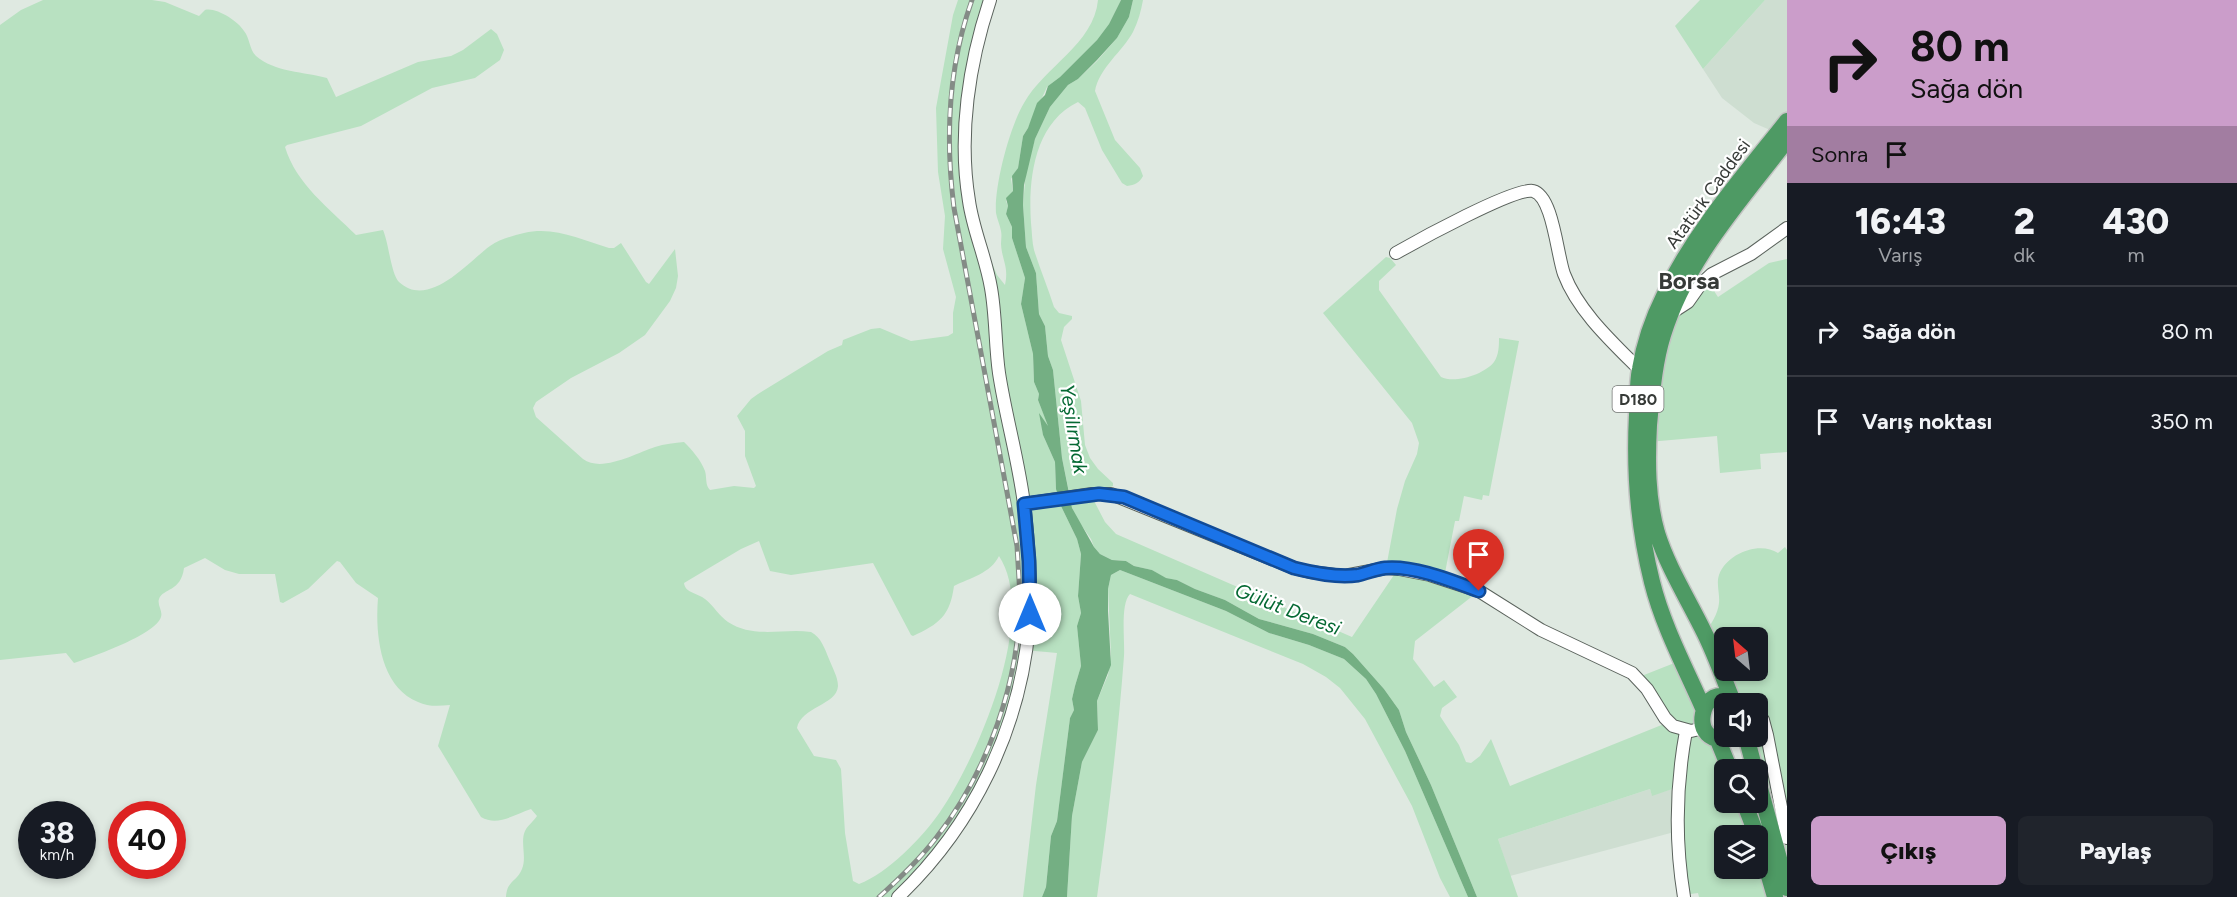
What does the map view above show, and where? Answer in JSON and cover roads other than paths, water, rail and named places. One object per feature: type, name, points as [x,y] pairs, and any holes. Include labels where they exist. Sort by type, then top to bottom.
[{"type":"highway","name":"Atatürk Caddesi","points":[[1714,731],[1701,720],[1703,708],[1665,620],[1653,583],[1642,534],[1635,475],[1640,370],[1663,297],[1682,261],[1704,228],[1787,121]]},
{"type":"highway","name":"Atatürk Caddesi","points":[[1732,693],[1708,639],[1664,552],[1657,531],[1651,503],[1648,450],[1653,379],[1662,336],[1689,276],[1713,236],[1787,140]]},
{"type":"highway","name":"Atatürk Caddesi","points":[[1703,708],[1714,700]]},
{"type":"highway","points":[[1767,813],[1787,888]]},
{"type":"highway","points":[[1768,872],[1775,897]]},
{"type":"street","points":[[898,897],[946,845],[961,824],[1000,751],[1023,668],[1030,618],[1029,503],[999,373],[990,284],[973,221],[965,171],[970,88],[983,22],[990,0]]},
{"type":"street","points":[[1396,253],[1466,216],[1524,191],[1536,192],[1545,200],[1560,260],[1572,290],[1584,308],[1640,370]]},
{"type":"street","points":[[1671,313],[1688,302],[1706,279],[1751,254],[1787,228]]},
{"type":"street","points":[[1029,503],[1111,494],[1124,497],[1275,562],[1310,572],[1344,576],[1386,568],[1399,569],[1430,575],[1468,587],[1494,600],[1541,630],[1632,673],[1647,689],[1669,722],[1686,731],[1714,734]]},
{"type":"street","points":[[1684,897],[1680,875],[1677,807],[1680,761],[1686,731]]},
{"type":"street","points":[[1768,740],[1787,838]]},
{"type":"railway","points":[[879,897],[909,869],[929,846],[955,812],[971,784],[998,724],[1007,692],[1019,628],[1017,546],[954,208],[951,181],[949,129],[953,77],[972,0]]},
{"type":"district","name":"Borsa","points":[[1689,280]]},
{"type":"water label","name":"Yeşilırmak","points":[[1074,429]]},
{"type":"water label","name":"Gülüt Deresi","points":[[1288,609]]}]
